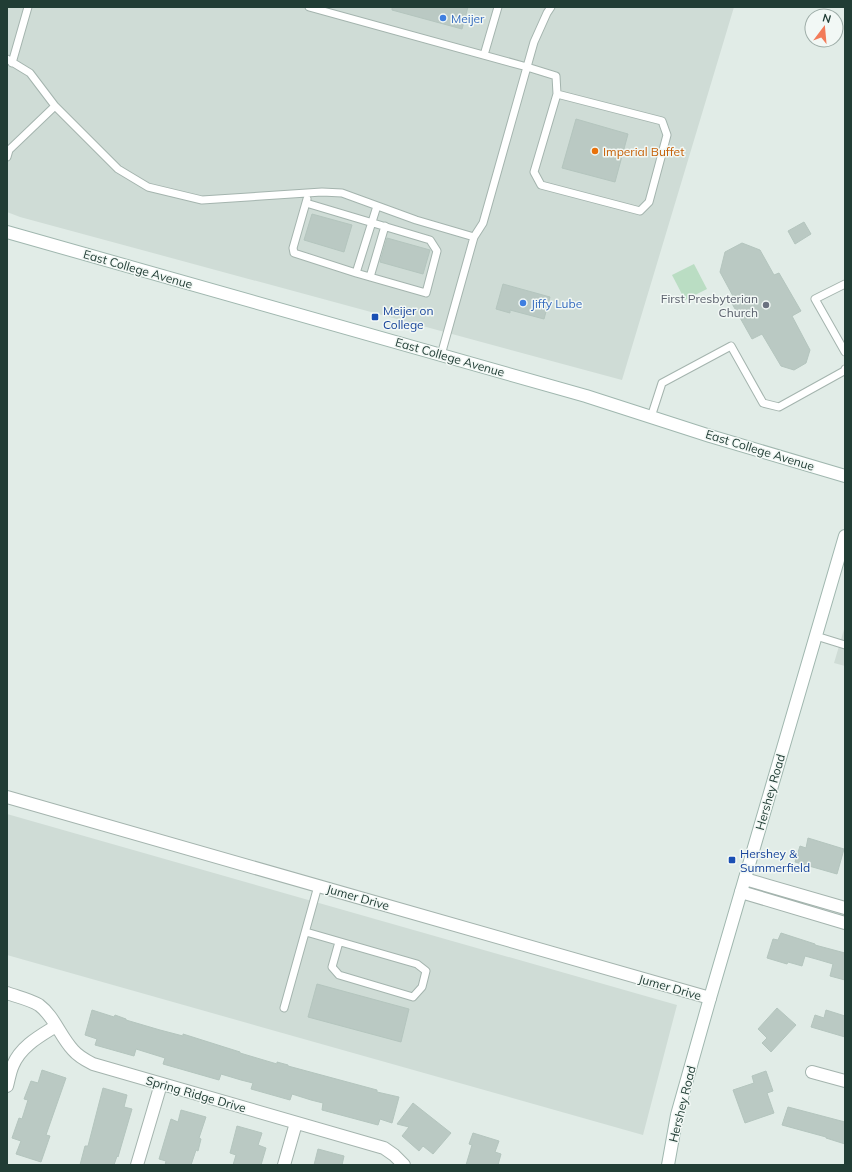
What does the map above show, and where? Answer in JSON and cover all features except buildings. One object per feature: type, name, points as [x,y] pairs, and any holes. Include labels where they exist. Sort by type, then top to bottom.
[{"type":"street","name":"East College Avenue","points":[[7,232],[586,396],[710,436],[845,476]]},
{"type":"street","name":"Hershey Road","points":[[668,1165],[677,1115],[845,536]]},
{"type":"street","name":"Jumer Drive","points":[[7,797],[710,998]]},
{"type":"street","points":[[745,879],[845,908]]},
{"type":"street","points":[[741,892],[845,923]]},
{"type":"street","points":[[829,919],[833,904]]},
{"type":"street","name":"Spring Ridge Drive","points":[[7,993],[29,1000],[40,1006],[49,1015],[73,1050],[83,1059],[93,1064],[384,1148],[404,1165]]},
{"type":"street","points":[[7,1086],[13,1065],[19,1054],[28,1044],[56,1026]]},
{"type":"street","points":[[812,1072],[845,1081]]},
{"type":"street","points":[[137,1165],[161,1084]]},
{"type":"street","points":[[284,1165],[296,1123]]},
{"type":"lane","points":[[28,7],[10,61],[30,73],[56,106],[118,169],[148,187],[202,200],[322,192],[342,193],[416,220],[474,237]]},
{"type":"lane","points":[[309,7],[556,76],[557,94],[534,172],[541,185],[640,211],[649,202],[667,135],[662,121],[557,94]]},
{"type":"lane","points":[[484,55],[498,7]]},
{"type":"lane","points":[[441,355],[474,237],[483,223],[534,42],[547,13],[552,7]]},
{"type":"lane","points":[[8,152],[56,106]]},
{"type":"lane","points":[[306,203],[430,240],[437,251],[426,293],[294,253],[293,248],[306,203],[309,193]]},
{"type":"lane","points":[[356,273],[377,206]]},
{"type":"lane","points":[[370,277],[385,226]]},
{"type":"lane","points":[[845,284],[815,300],[845,352]]},
{"type":"lane","points":[[651,417],[662,383],[731,346],[763,403],[779,407],[844,371],[845,369]]},
{"type":"lane","points":[[816,636],[845,645]]},
{"type":"lane","points":[[284,1008],[318,886]]},
{"type":"lane","points":[[306,932],[417,964],[426,971],[422,986],[413,996],[339,975],[332,967],[339,942]]},
{"type":"shaded area","points":[[7,7],[734,7],[622,380],[20,217],[7,212]]},
{"type":"shaded area","points":[[845,626],[845,666],[834,663]]},
{"type":"shaded area","points":[[7,814],[677,1005],[643,1135],[7,955]]},
{"type":"green space","points":[[694,264],[707,289],[685,300],[672,275]]},
{"type":"place","name":"Meijer","points":[[443,18]]},
{"type":"place","name":"Imperial Buffet","points":[[595,151]]},
{"type":"place","name":"Jiffy Lube","points":[[523,303]]},
{"type":"place","name":"First Presbyterian Church","points":[[766,305]]},
{"type":"place","name":"Meijer on College","points":[[375,317]]},
{"type":"place","name":"Hershey & Summerfield","points":[[732,860]]}]
